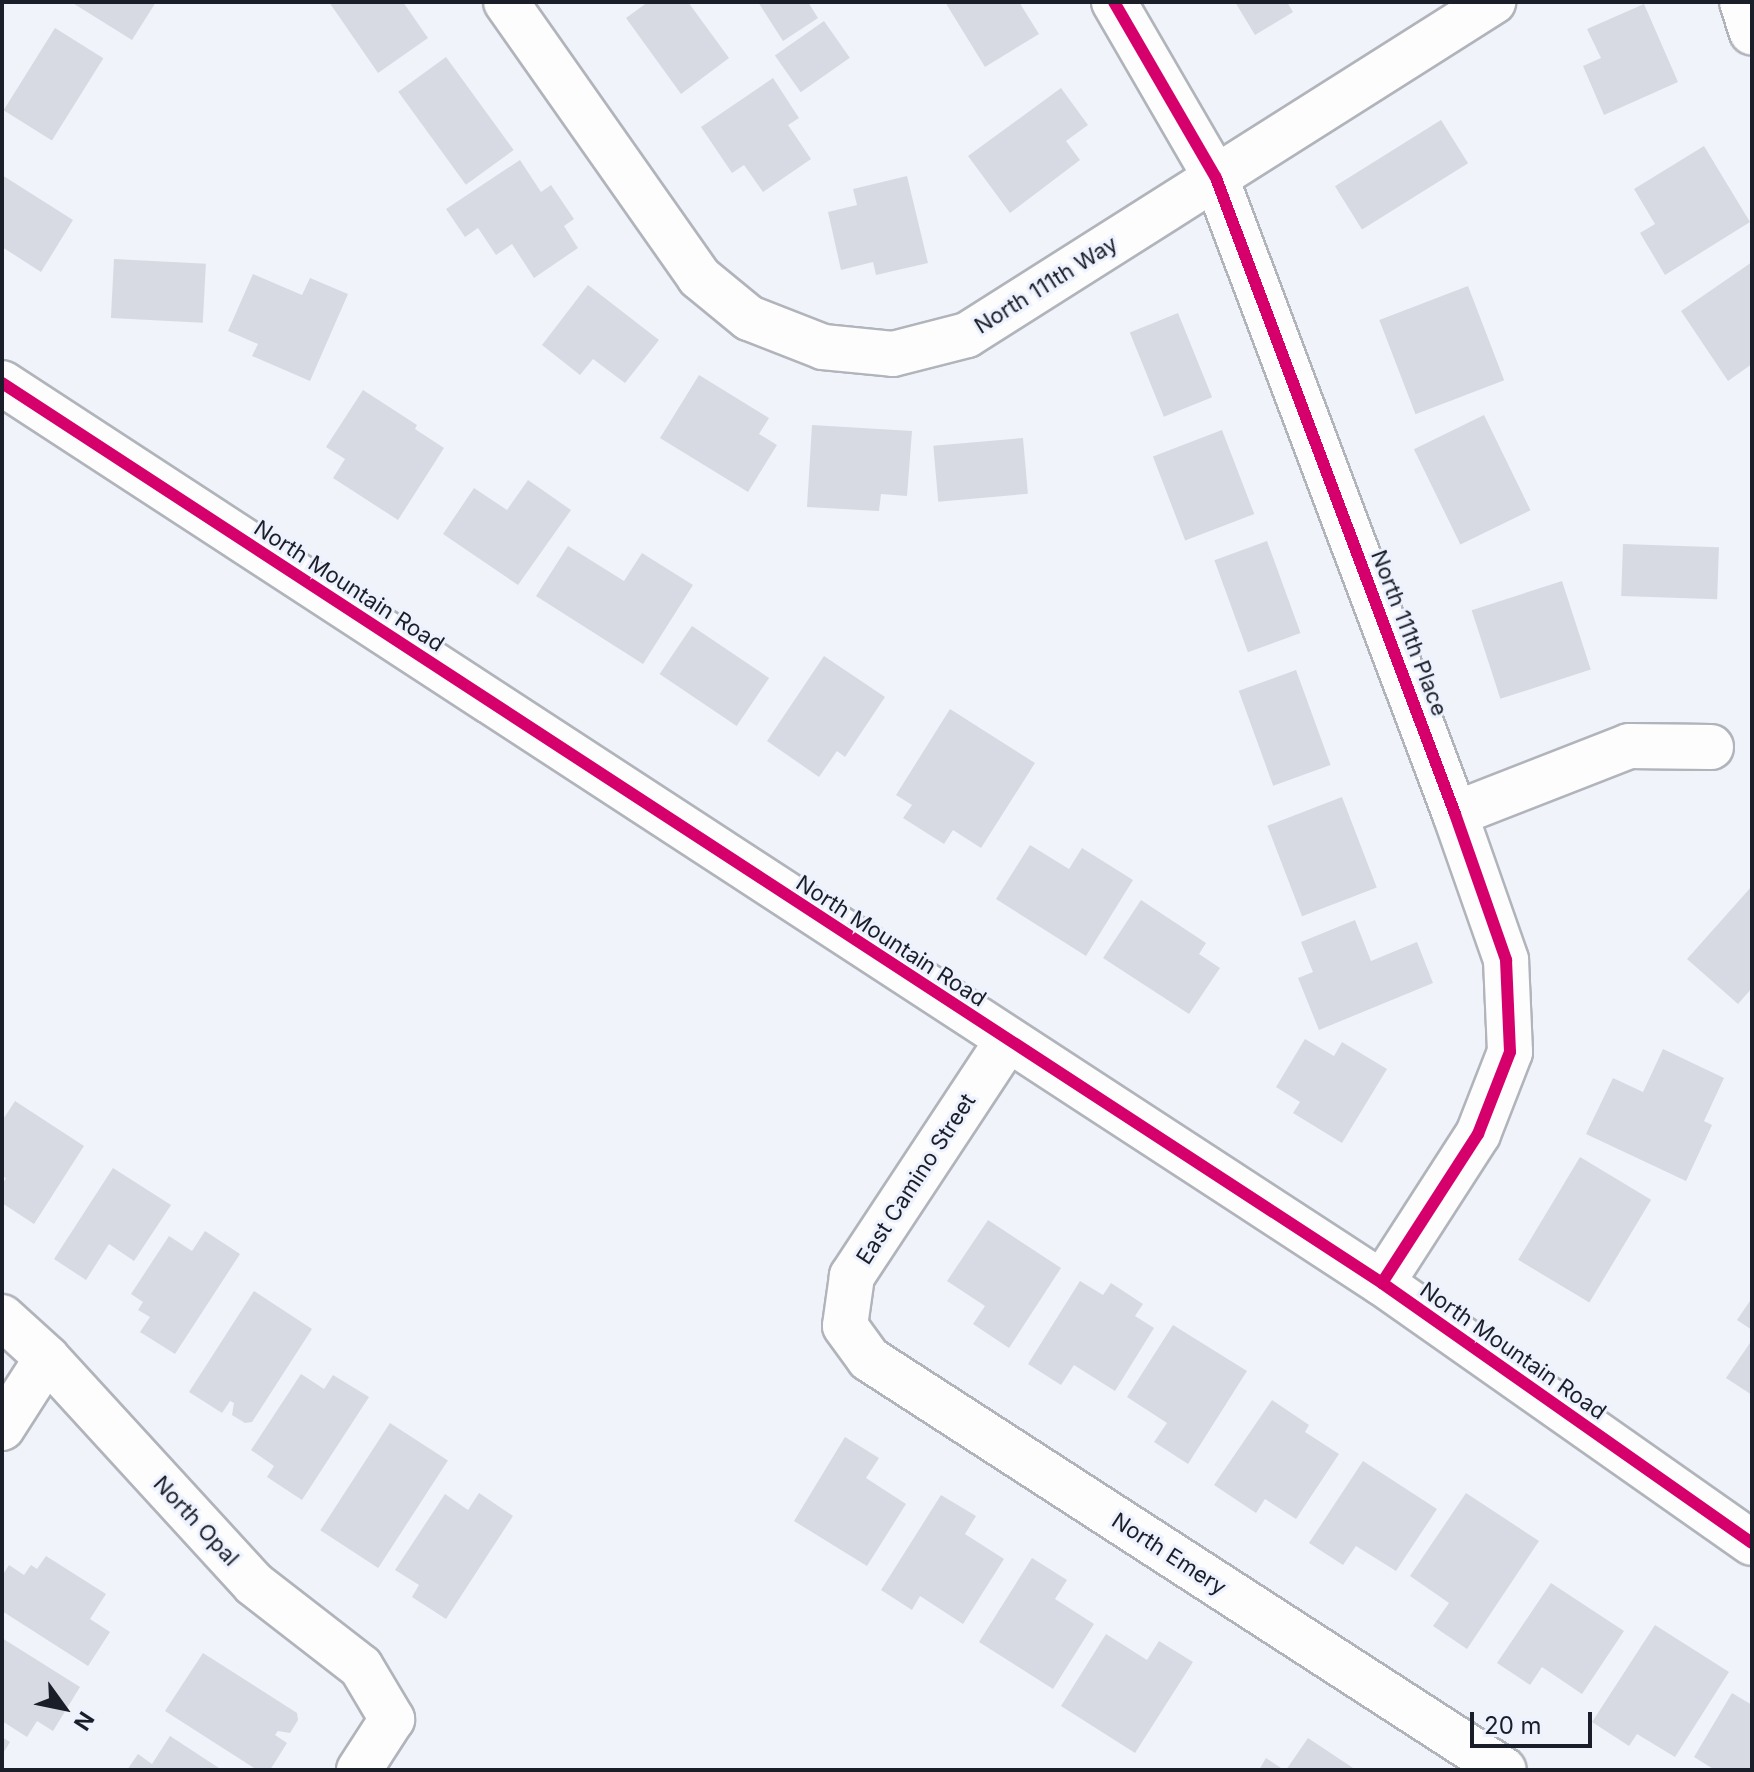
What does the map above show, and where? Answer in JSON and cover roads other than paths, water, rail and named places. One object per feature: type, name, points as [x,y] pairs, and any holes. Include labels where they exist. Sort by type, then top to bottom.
[{"type":"street","name":"North 111th Way","points":[[506,2],[699,277],[749,318],[823,347],[893,354],[967,335],[1493,2]]},
{"type":"street","name":"North 111th Place","points":[[1114,2],[1216,178],[1455,814],[1506,960],[1510,1052],[1478,1134],[1382,1283]]},
{"type":"street","points":[[1742,2],[1752,32]]},
{"type":"street","name":"North Mountain Road","points":[[2,383],[1382,1283],[1752,1543]]},
{"type":"street","points":[[1455,814],[1629,746],[1711,747]]},
{"type":"street","name":"East Camino Street","points":[[845,1326],[852,1276],[1007,1041]]},
{"type":"street","name":"North Opal","points":[[2,1317],[47,1358],[254,1584],[361,1667],[392,1719],[359,1770]]},
{"type":"street","name":"North Emery","points":[[845,1326],[869,1359],[1494,1767]]},
{"type":"street","points":[[2,1428],[47,1358]]}]
